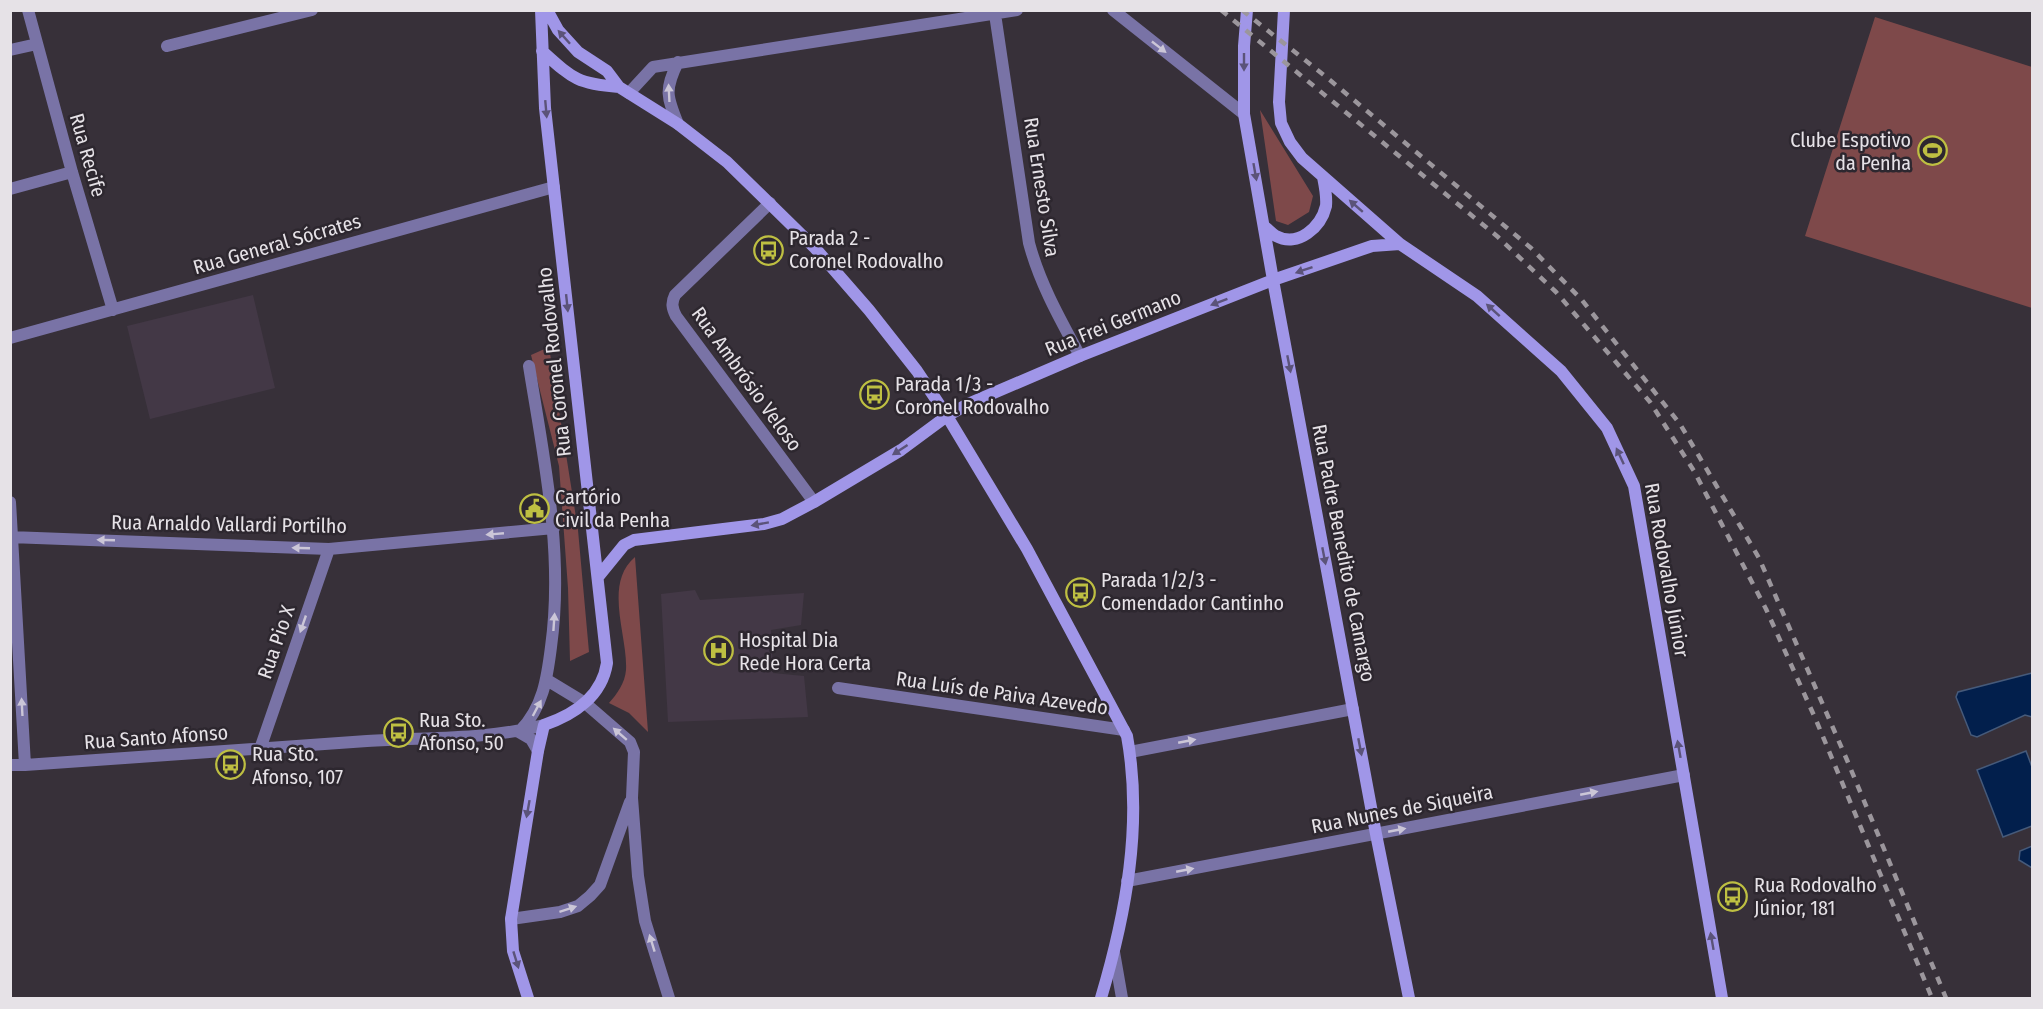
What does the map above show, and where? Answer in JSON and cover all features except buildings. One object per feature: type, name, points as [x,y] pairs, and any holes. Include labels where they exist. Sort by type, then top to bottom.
[{"type":"main road","name":"Rua Coronel Rodovalho","points":[[541,10],[545,108],[607,663],[599,686],[585,703]]},
{"type":"main road","points":[[547,10],[558,30],[578,52],[607,71],[624,90],[678,124],[727,162],[815,248],[869,310],[916,371],[947,416],[1027,549],[1124,730],[1130,752],[1133,826],[1127,881],[1114,952],[1101,999]]},
{"type":"main road","name":"Rua Padre Benedito de Camargo","points":[[1247,10],[1244,46],[1244,114],[1376,834],[1409,999]]},
{"type":"main road","name":"Rua Rodovalho Júnior","points":[[1284,10],[1279,102],[1281,123],[1290,142],[1302,158],[1400,244],[1477,296],[1561,371],[1607,428],[1634,486],[1722,999]]},
{"type":"main road","points":[[542,51],[564,71],[581,82],[624,90]]},
{"type":"main road","points":[[1265,227],[1276,236],[1293,239],[1300,238],[1315,228],[1326,206],[1323,177]]},
{"type":"main road","name":"Rua Frei Germano","points":[[598,577],[624,545],[634,540],[764,524],[782,519],[901,450],[947,416],[968,404],[1080,356],[1273,280],[1372,246],[1400,244]]},
{"type":"main road","points":[[528,999],[513,951],[510,919],[538,752],[544,725],[562,719],[585,703]]},
{"type":"street","name":"Rua Recife","points":[[28,10],[72,172],[113,310]]},
{"type":"street","points":[[167,46],[312,10]]},
{"type":"street","points":[[624,90],[653,67],[1017,10]]},
{"type":"street","points":[[1113,10],[1244,114]]},
{"type":"street","name":"Rua Ernesto Silva","points":[[995,14],[1029,243],[1036,268],[1047,293],[1080,356]]},
{"type":"street","points":[[10,51],[37,44]]},
{"type":"street","points":[[678,62],[667,89],[668,99],[678,124]]},
{"type":"street","points":[[10,189],[72,172]]},
{"type":"street","name":"Rua General Sócrates","points":[[10,338],[554,187]]},
{"type":"street","name":"Rua Ambrósio Veloso","points":[[770,203],[675,295],[672,308],[814,502]]},
{"type":"street","points":[[529,366],[554,528],[556,590],[554,631],[547,680],[537,708],[519,732],[531,739],[538,752]]},
{"type":"street","points":[[10,502],[25,765]]},
{"type":"street","name":"Rua Arnaldo Vallardi Portilho","points":[[11,536],[329,549],[554,528]]},
{"type":"street","name":"Rua Pio X","points":[[260,749],[329,549]]},
{"type":"street","points":[[547,680],[585,703],[630,742],[634,752],[632,798],[638,876],[645,921],[669,999]]},
{"type":"street","name":"Rua Luís de Paiva Azevedo","points":[[838,688],[1124,730]]},
{"type":"street","points":[[1130,752],[1353,709]]},
{"type":"street","name":"Rua Santo Afonso","points":[[10,765],[519,732],[544,725]]},
{"type":"street","name":"Rua Nunes de Siqueira","points":[[1127,881],[1684,775]]},
{"type":"street","points":[[510,919],[560,912],[578,906],[590,896],[600,885],[632,798]]},
{"type":"street","points":[[1114,952],[1122,999]]},
{"type":"shaded area","name":"Clube Espotivo da Penha","points":[[1875,17],[2032,67],[2032,308],[1805,236]]},
{"type":"shaded area","points":[[1260,110],[1313,196],[1309,212],[1288,225],[1276,221]]},
{"type":"shaded area","points":[[253,295],[275,388],[150,419],[127,326]]},
{"type":"shaded area","points":[[549,347],[578,530],[589,652],[570,661],[568,588],[559,466],[531,355]]},
{"type":"shaded area","points":[[635,557],[648,732],[629,713],[609,703],[620,688],[626,670],[619,611],[620,581],[626,568]]},
{"type":"shaded area","name":"Hospital Dia Rede Hora Certa","points":[[695,590],[700,600],[804,593],[801,625],[771,630],[773,673],[804,676],[808,717],[668,722],[661,594]]},
{"type":"water","points":[[2032,673],[2032,717],[2025,715],[1977,737],[1971,735],[1956,697],[1958,692]]},
{"type":"water","points":[[2026,751],[2032,767],[2032,826],[2003,837],[1977,770]]},
{"type":"water","points":[[2032,846],[2032,868],[2019,860],[2020,851]]},
{"type":"railway","points":[[1221,10],[1498,237],[1556,292],[1650,402],[1694,471],[1766,609],[1816,720],[1932,998]]},
{"type":"railway","points":[[1242,10],[1325,76],[1531,248],[1581,299],[1680,424],[1759,558],[1847,760],[1946,998]]},
{"type":"place","name":"Clube Espotivo da Penha","points":[[1932,151]]},
{"type":"place","name":"Parada 2 - Coronel Rodovalho","points":[[768,250]]},
{"type":"place","name":"Parada 1/3 - Coronel Rodovalho","points":[[874,395]]},
{"type":"place","name":"Cartório Civil da Penha","points":[[534,509]]},
{"type":"place","name":"Parada 1/2/3 - Comendador Cantinho","points":[[1080,592]]},
{"type":"place","name":"Hospital Dia Rede Hora Certa","points":[[718,651]]},
{"type":"place","name":"Rua Sto. Afonso, 50","points":[[398,732]]},
{"type":"place","name":"Rua Sto. Afonso, 107","points":[[231,765]]},
{"type":"place","name":"Rua Rodovalho Júnior, 181","points":[[1733,896]]}]
